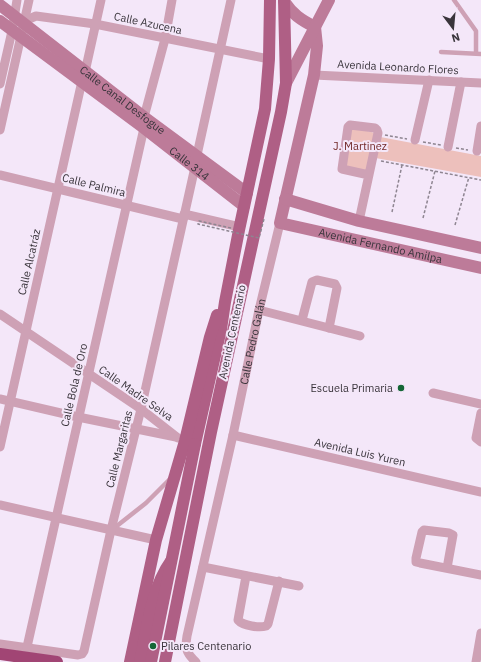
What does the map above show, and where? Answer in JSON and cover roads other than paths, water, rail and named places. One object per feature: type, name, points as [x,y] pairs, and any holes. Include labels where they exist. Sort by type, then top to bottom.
[{"type":"highway","points":[[0,654],[57,662]]},
{"type":"main road","name":"Avenida Centenario","points":[[134,660],[156,540],[221,329],[236,228],[244,206],[265,109],[269,59],[270,0]]},
{"type":"main road","name":"Avenida Centenario","points":[[164,661],[189,544],[212,424],[281,112],[286,83],[284,0]]},
{"type":"main road","name":"Avenida Centenario","points":[[151,662],[186,441]]},
{"type":"main road","points":[[134,660],[162,575],[171,561],[189,544]]},
{"type":"street","points":[[0,130],[17,34],[14,16],[16,0]]},
{"type":"street","points":[[0,84],[17,34],[24,24],[29,0]]},
{"type":"street","name":"Calle Alcatráz","points":[[0,447],[101,0]]},
{"type":"street","name":"Calle Bola de Oro","points":[[27,647],[172,0]]},
{"type":"street","points":[[197,155],[232,0]]},
{"type":"street","points":[[284,0],[295,15],[315,27]]},
{"type":"street","points":[[286,83],[329,0]]},
{"type":"street","name":"Calle Canal Desfogue","points":[[0,6],[24,24],[83,77]]},
{"type":"street","name":"Calle Azucena","points":[[24,24],[29,19],[36,16],[95,24],[269,59]]},
{"type":"street","name":"Calle 314","points":[[0,21],[17,34],[83,77],[144,122],[195,167],[244,206]]},
{"type":"street","name":"Calle Pedro Galán","points":[[196,662],[188,655],[186,645],[187,636],[314,69],[317,46],[315,27]]},
{"type":"street","points":[[298,59],[301,56],[308,55],[313,58],[314,69]]},
{"type":"street","name":"Avenida Leonardo Flores","points":[[314,69],[429,80],[481,83]]},
{"type":"street","points":[[415,140],[429,80]]},
{"type":"street","points":[[448,147],[461,82]]},
{"type":"street","name":"Calle Canal Desfogue","points":[[144,122],[197,155],[247,193]]},
{"type":"street","points":[[359,220],[369,176],[378,130],[374,128],[352,125],[348,127],[342,168],[369,176]]},
{"type":"street","points":[[477,151],[481,126]]},
{"type":"street","name":"Calle Margaritas","points":[[0,644],[78,655],[83,653],[111,530],[141,409],[195,167]]},
{"type":"street","name":"Calle Palmira","points":[[0,175],[127,206],[236,228]]},
{"type":"street","name":"Avenida Fernando Amilpa","points":[[285,199],[359,220],[481,248]]},
{"type":"street","name":"Avenida Fernando Amilpa","points":[[280,223],[481,268]]},
{"type":"street","points":[[302,320],[312,282],[317,280],[335,284],[337,288],[329,328]]},
{"type":"street","points":[[259,310],[360,336]]},
{"type":"street","name":"Calle Madre Selva","points":[[0,314],[186,441]]},
{"type":"street","points":[[432,393],[481,404]]},
{"type":"street","points":[[0,399],[186,441]]},
{"type":"street","points":[[481,413],[476,436],[477,440],[481,442]]},
{"type":"street","name":"Avenida Luis Yuren","points":[[233,435],[481,492]]},
{"type":"street","points":[[0,505],[156,540]]},
{"type":"street","points":[[447,568],[453,535],[450,533],[424,530],[422,532],[416,562],[481,575]]},
{"type":"street","points":[[203,567],[299,586]]},
{"type":"street","points":[[246,576],[238,618],[239,622],[262,627],[266,626],[279,581]]},
{"type":"street","points":[[476,662],[481,633]]},
{"type":"lane","points":[[441,52],[479,54],[476,31],[454,0]]},
{"type":"lane","points":[[111,530],[146,503],[176,474]]},
{"type":"place","name":"Escuela Primaria","points":[[401,388]]},
{"type":"place","name":"Pilares Centenario","points":[[153,646]]},
{"type":"park label","name":"J. Martinez","points":[[360,146]]}]
